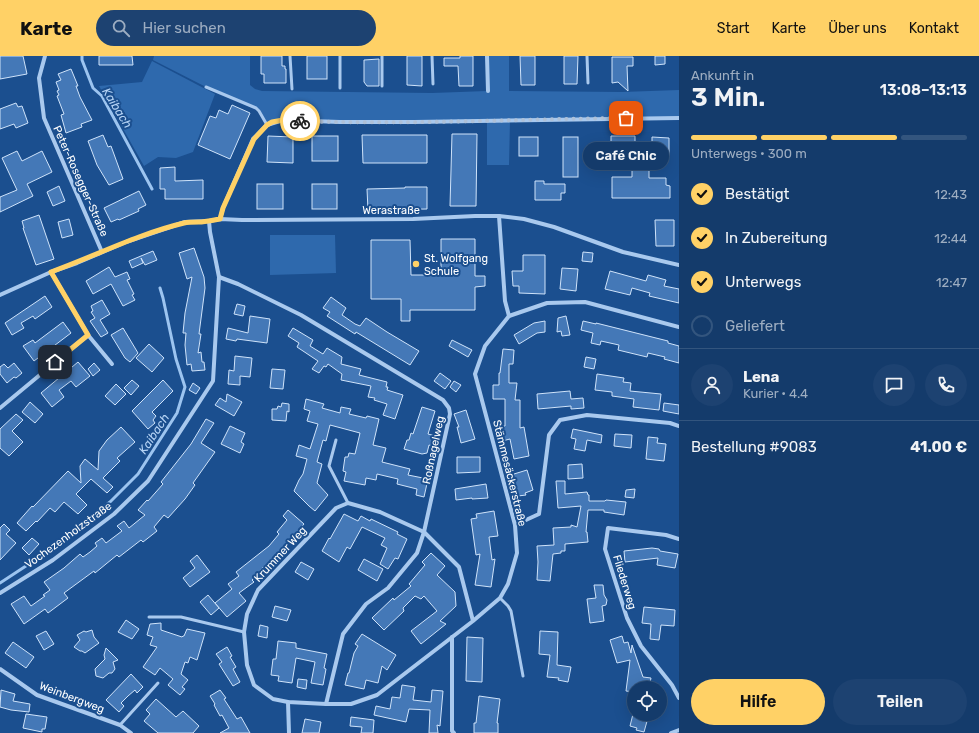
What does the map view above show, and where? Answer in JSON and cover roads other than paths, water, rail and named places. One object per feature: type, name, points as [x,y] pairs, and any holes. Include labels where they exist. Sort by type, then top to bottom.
[{"type":"street","name":"Peter-Rosegger-Straße","points":[[0,295],[51,272],[102,252],[44,118],[39,78],[45,56]]},
{"type":"street","points":[[487,56],[488,91]]},
{"type":"street","points":[[220,219],[223,208],[254,139],[267,125],[283,120],[414,122],[679,118]]},
{"type":"street","name":"Werastraße","points":[[102,252],[146,235],[186,222],[220,219],[414,220],[499,216],[524,218],[623,252],[679,265]]},
{"type":"street","points":[[499,216],[505,300],[509,316],[547,303],[585,302],[679,327]]},
{"type":"street","name":"Vochezenholzstraße","points":[[0,593],[53,560],[114,514],[148,481],[213,381],[219,277],[209,221]]},
{"type":"street","points":[[51,272],[88,335],[112,364]]},
{"type":"street","name":"Roßnagelweg","points":[[219,277],[238,284],[301,315],[443,400],[449,408],[450,414],[436,478],[424,532],[417,553],[388,588],[366,604],[343,634],[326,704]]},
{"type":"street","name":"Stämmesäckerstraße","points":[[244,632],[247,665],[254,685],[273,699],[288,702],[351,704],[377,695],[473,621],[500,598],[508,584],[517,553],[515,525],[475,374],[485,346],[509,316]]},
{"type":"street","points":[[0,408],[88,335]]},
{"type":"street","points":[[515,525],[539,514],[549,435],[560,420],[587,415],[670,423],[679,426]]},
{"type":"street","points":[[348,503],[380,512],[424,532],[459,567],[473,621]]},
{"type":"street","name":"Krummer Weg","points":[[244,632],[247,614],[258,590],[336,508],[348,503]]},
{"type":"street","name":"Fliederweg","points":[[679,539],[666,535],[608,528],[605,549],[627,618],[641,646],[672,686],[679,698]]},
{"type":"street","points":[[452,637],[452,731],[454,733]]},
{"type":"street","name":"Weinbergweg","points":[[0,668],[37,694],[120,725],[131,733]]},
{"type":"street","points":[[288,702],[290,733]]},
{"type":"street","points":[[671,733],[679,730]]},
{"type":"lane","points":[[290,56],[292,89]]},
{"type":"lane","points":[[340,56],[340,88]]},
{"type":"lane","points":[[382,56],[382,86]]},
{"type":"lane","points":[[432,56],[432,84]]},
{"type":"lane","points":[[587,56],[588,83]]},
{"type":"lane","points":[[206,87],[256,108],[259,110],[267,125]]},
{"type":"lane","points":[[336,440],[329,466],[348,503]]},
{"type":"lane","points":[[500,598],[508,606],[510,611],[523,676]]},
{"type":"lane","points":[[149,617],[181,617],[244,632]]},
{"type":"lane","points":[[120,725],[158,683]]},
{"type":"waterway","name":"Kaibach","points":[[82,56],[82,60],[93,88],[102,96],[152,189]]},
{"type":"waterway","name":"Kaibach","points":[[48,549],[58,544],[110,502],[138,474],[177,413],[185,387],[176,359],[160,288]]},
{"type":"waterway","name":"Kaibach","points":[[0,583],[32,562]]},
{"type":"place","name":"Café Chic","points":[[626,118]]},
{"type":"place","name":"St. Wolfgang Schule","points":[[416,264]]}]
